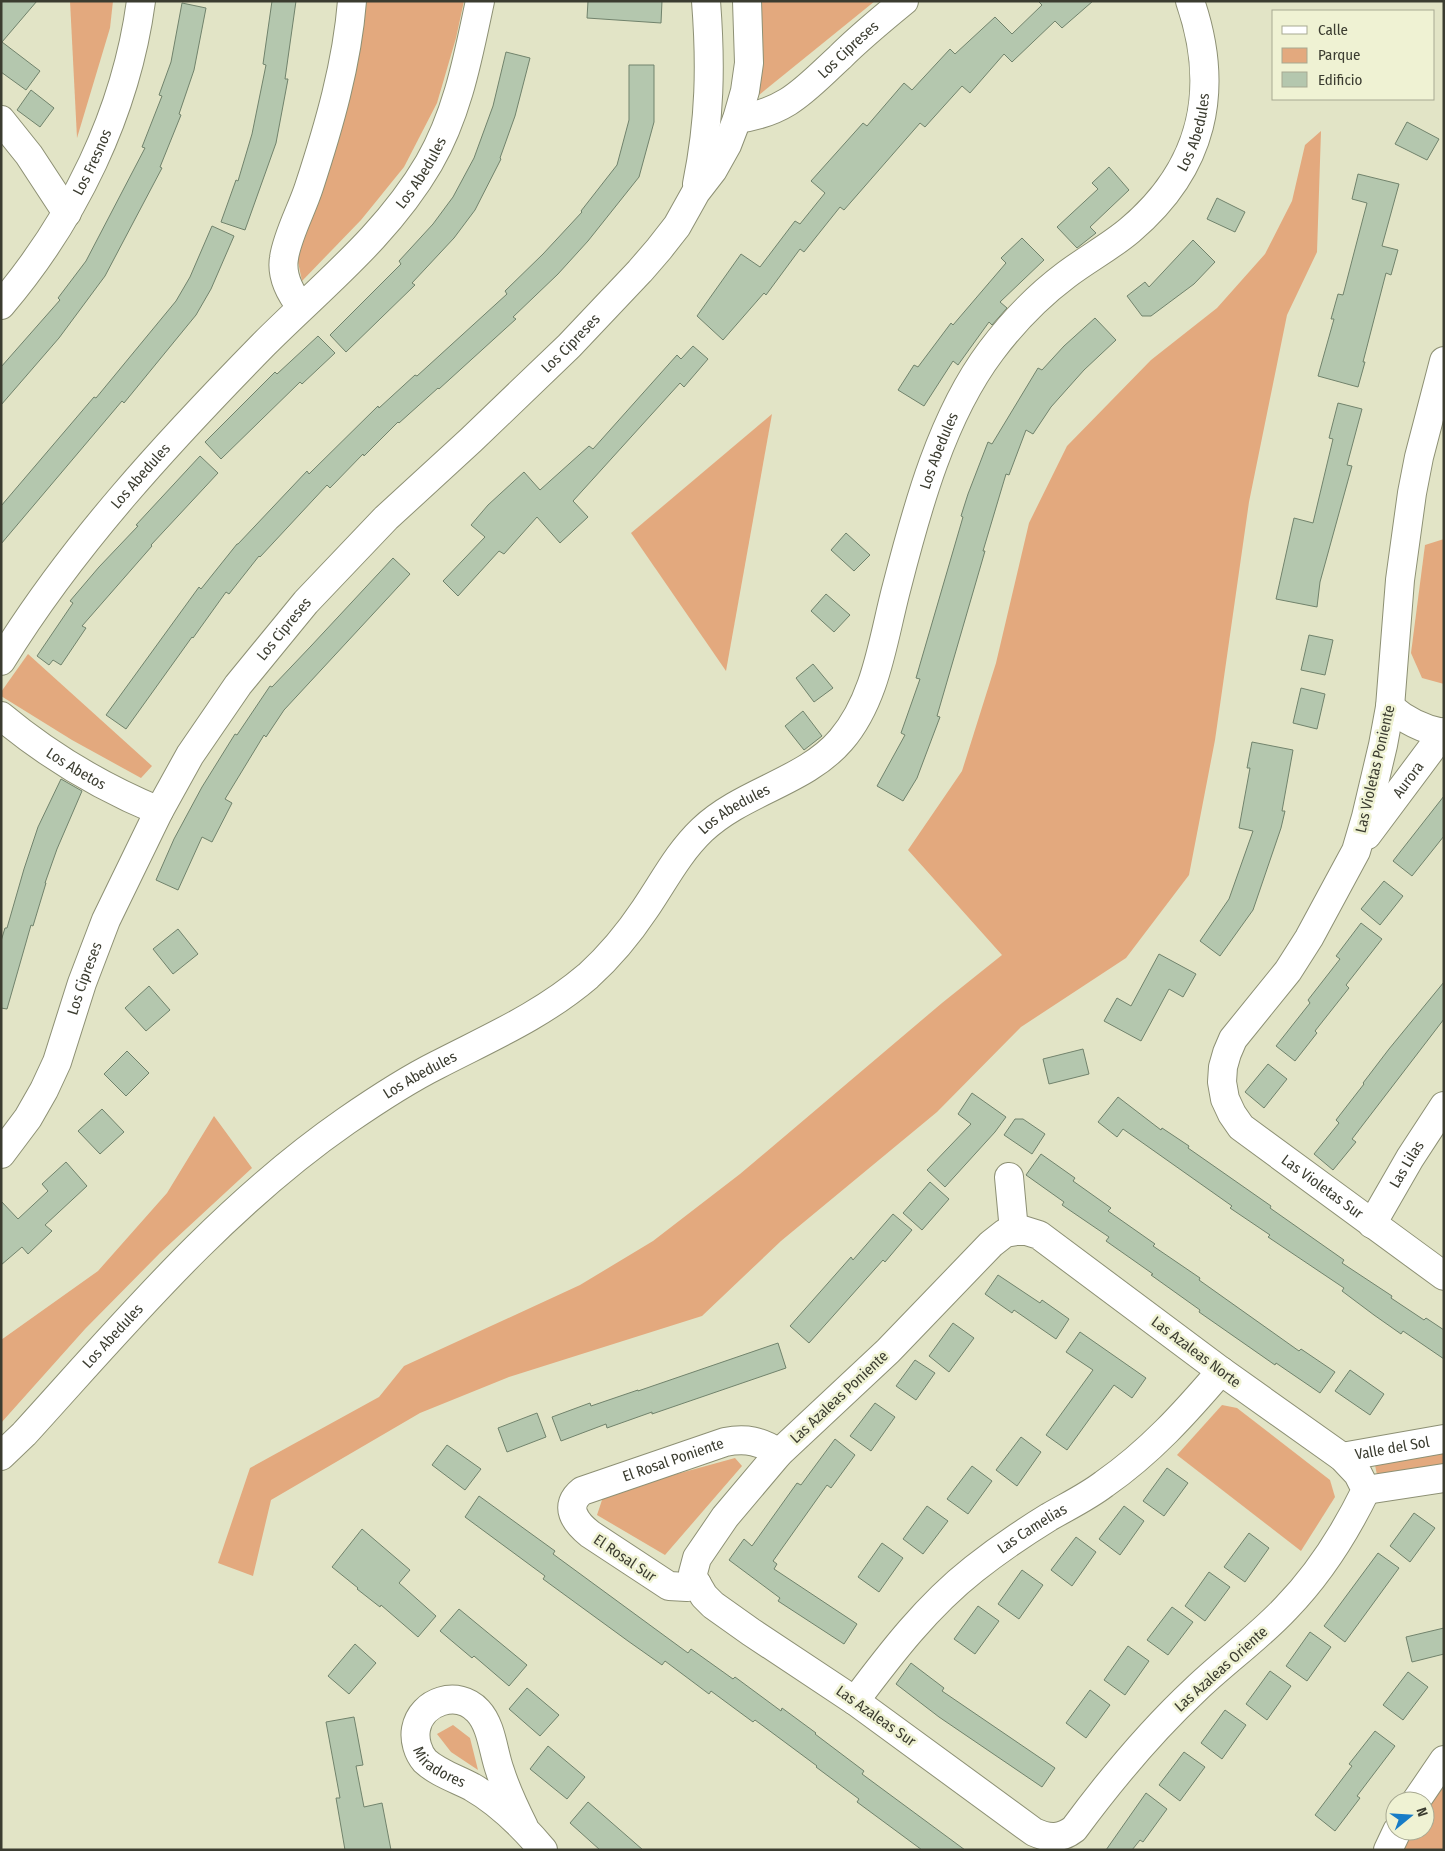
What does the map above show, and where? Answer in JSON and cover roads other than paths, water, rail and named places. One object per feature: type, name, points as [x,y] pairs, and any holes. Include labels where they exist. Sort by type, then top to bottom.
[{"type":"street","name":"Los Fresnos","points":[[1,305],[28,272],[67,214],[100,148],[113,114],[132,50],[141,1]]},
{"type":"street","points":[[300,308],[286,281],[284,258],[309,189],[331,112],[348,36],[352,1]]},
{"type":"street","name":"Los Abedules","points":[[1,661],[37,606],[106,516],[183,428],[300,308],[354,259],[380,232],[407,197],[430,162],[453,111],[462,83],[480,1]]},
{"type":"street","name":"Los Cipreses","points":[[696,192],[704,152],[708,111],[710,72],[706,1]]},
{"type":"street","name":"Los Cipreses","points":[[1,1154],[28,1118],[44,1090],[62,1048],[82,983],[106,920],[158,811],[190,755],[238,685],[301,609],[386,518],[520,393],[605,309],[677,226],[696,192],[713,170],[727,146],[738,119],[745,92],[748,63],[747,1]]},
{"type":"street","name":"Los Cipreses","points":[[738,119],[767,113],[797,97],[904,1]]},
{"type":"street","name":"Los Abedules","points":[[1,1456],[24,1434],[181,1262],[257,1190],[298,1157],[386,1094],[434,1066],[515,1027],[569,991],[592,973],[625,936],[647,906],[673,863],[703,828],[721,813],[739,802],[818,761],[831,751],[846,735],[868,693],[877,670],[911,532],[940,444],[970,382],[991,351],[1015,322],[1065,276],[1111,245],[1146,216],[1161,200],[1186,163],[1196,140],[1204,91],[1201,40],[1190,1]]},
{"type":"street","points":[[1,120],[29,155],[67,214]]},
{"type":"street","name":"Las Violetas Poniente","points":[[1222,1082],[1223,1067],[1233,1039],[1288,971],[1309,938],[1356,851],[1373,790],[1390,707],[1405,536],[1414,484],[1436,418],[1444,361]]},
{"type":"street","name":"Aurora","points":[[1356,851],[1443,732],[1428,730],[1414,724],[1401,717],[1390,707]]},
{"type":"street","name":"Los Abetos","points":[[1,716],[56,758],[94,781],[158,811]]},
{"type":"street","name":"Las Violetas Sur","points":[[1222,1082],[1225,1099],[1241,1128],[1444,1276]]},
{"type":"street","name":"Las Lilas","points":[[1372,1224],[1410,1158],[1444,1106]]},
{"type":"street","points":[[1009,1177],[1014,1230]]},
{"type":"street","name":"Las Azaleas Norte","points":[[1014,1230],[1023,1230],[1039,1235],[1221,1371],[1342,1457],[1358,1474],[1366,1490]]},
{"type":"street","name":"Las Azaleas Poniente","points":[[697,1584],[693,1573],[697,1558],[725,1517],[779,1453],[888,1351],[991,1244],[1005,1233],[1014,1230]]},
{"type":"street","name":"Las Camelias","points":[[855,1701],[894,1648],[942,1597],[973,1569],[1006,1545],[1078,1501],[1133,1463],[1185,1413],[1221,1371]]},
{"type":"street","name":"Valle del Sol","points":[[1342,1457],[1444,1439]]},
{"type":"street","name":"El Rosal Poniente","points":[[573,1502],[582,1491],[725,1442],[738,1440],[757,1441],[779,1453]]},
{"type":"street","points":[[1366,1490],[1444,1478]]},
{"type":"street","name":"Las Azaleas Oriente","points":[[1061,1843],[1126,1764],[1175,1709],[1266,1628],[1304,1589],[1334,1549],[1352,1520],[1366,1490]]},
{"type":"street","name":"El Rosal Sur","points":[[573,1502],[573,1514],[582,1528],[645,1571],[669,1586],[687,1587],[697,1584]]},
{"type":"street","name":"Las Azaleas Sur","points":[[697,1584],[704,1596],[721,1611],[855,1701],[1034,1832],[1061,1843]]},
{"type":"street","name":"Miradores","points":[[524,1827],[499,1771],[484,1721],[478,1712],[467,1702],[449,1700],[440,1702],[425,1711],[420,1717],[415,1732],[418,1751],[424,1760],[433,1767],[480,1792],[524,1827],[543,1850]]},
{"type":"street","points":[[1423,1791],[1444,1760]]}]
